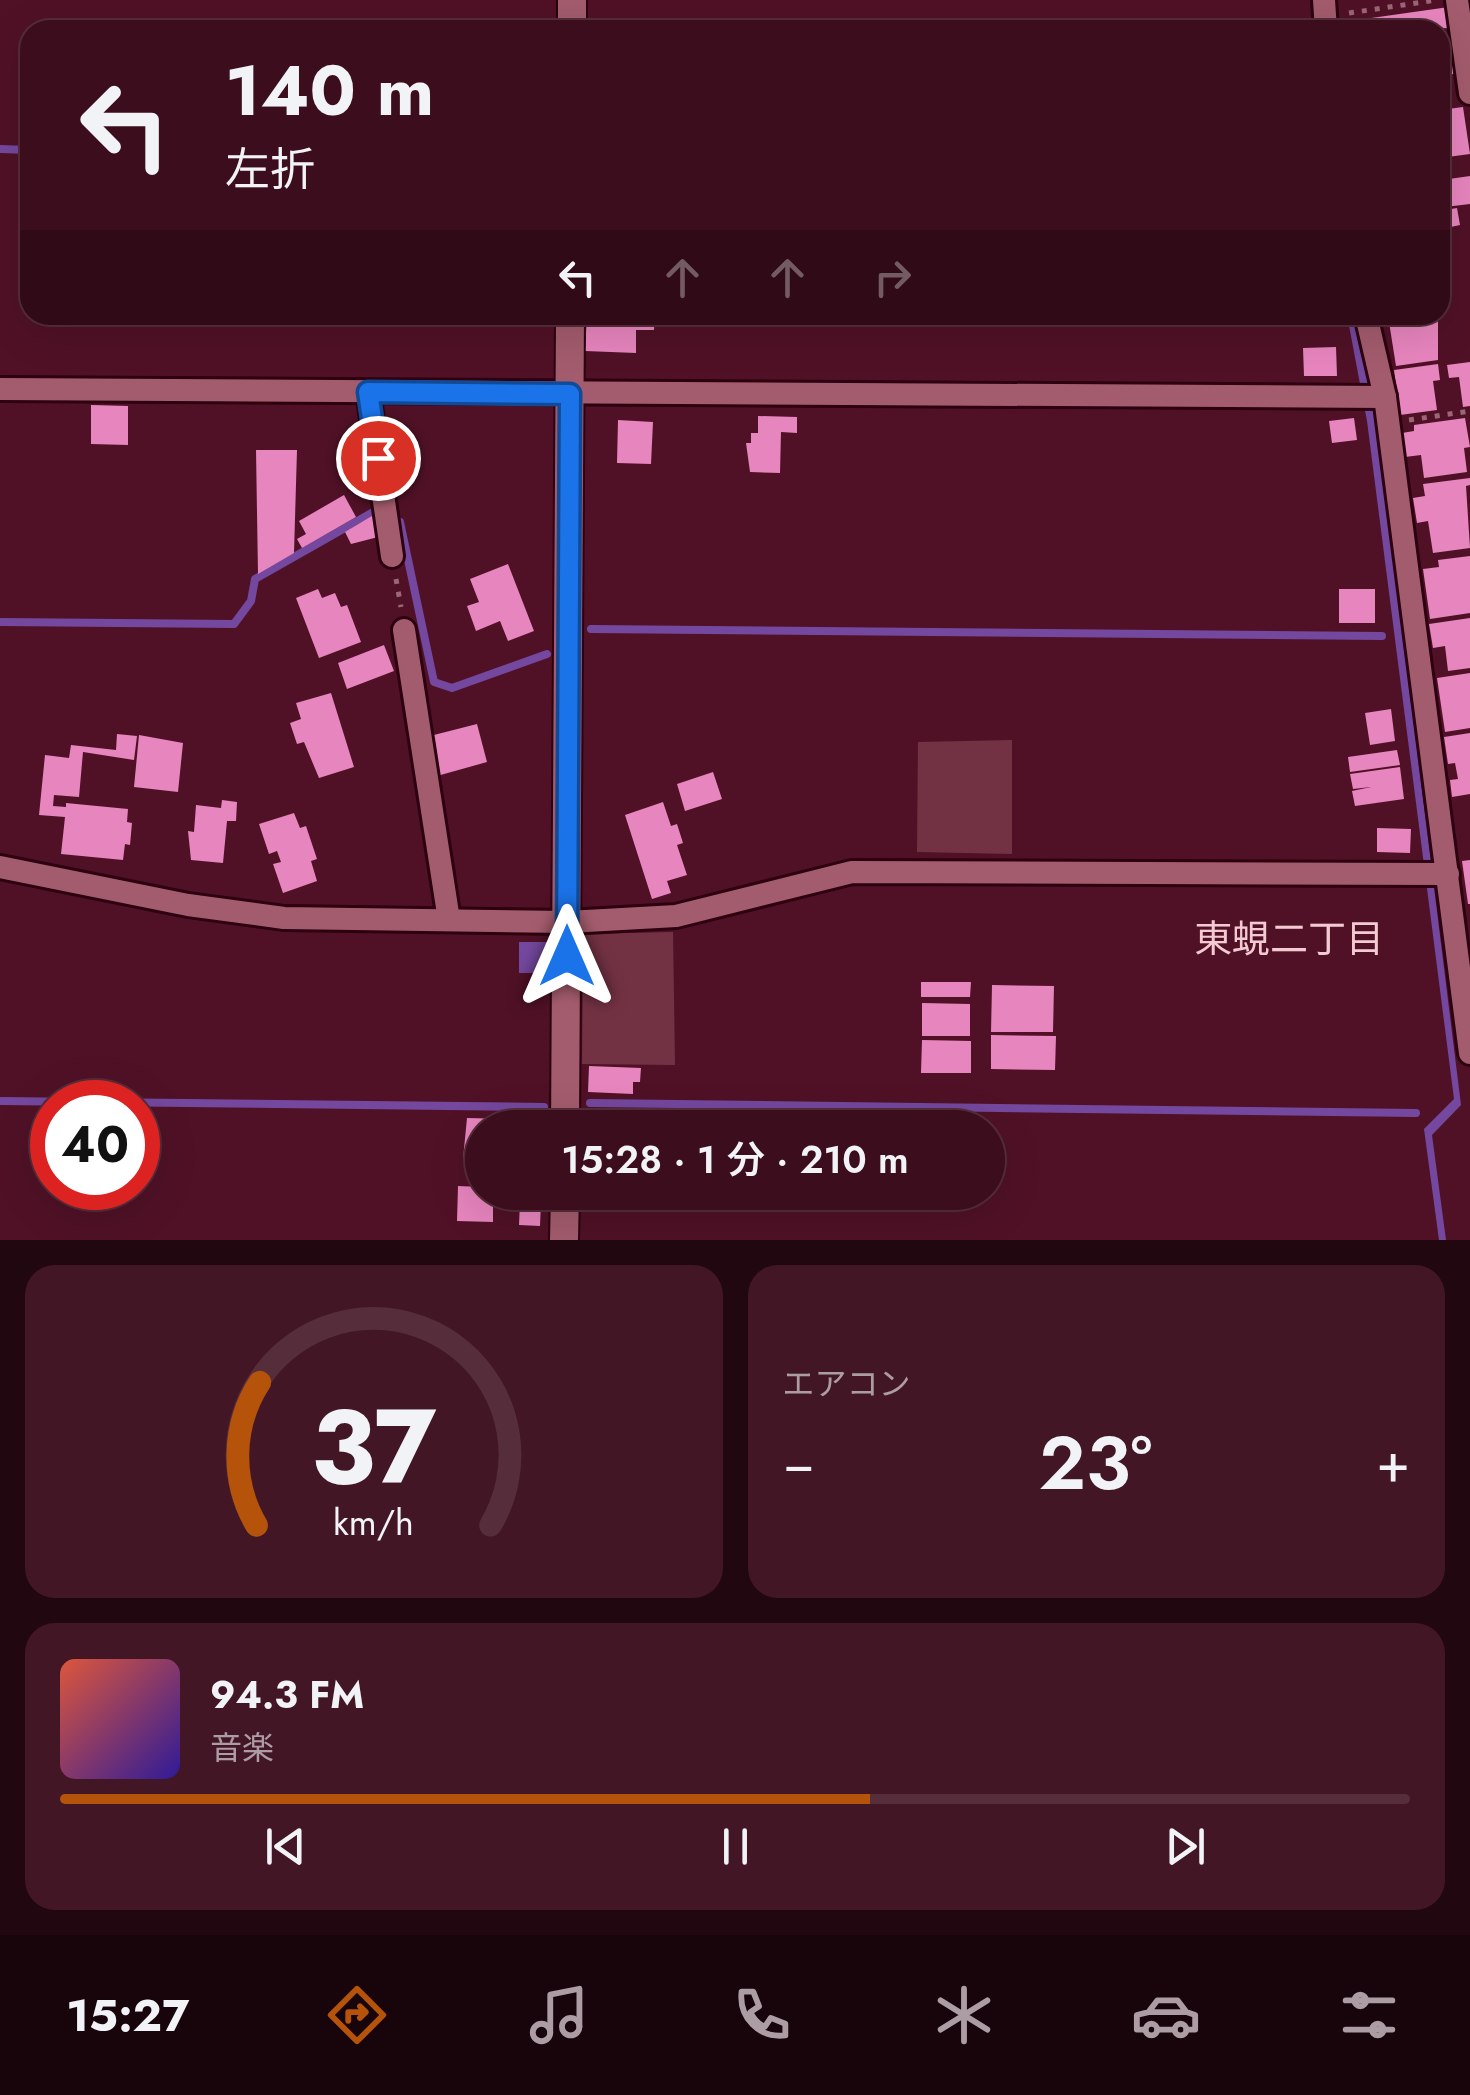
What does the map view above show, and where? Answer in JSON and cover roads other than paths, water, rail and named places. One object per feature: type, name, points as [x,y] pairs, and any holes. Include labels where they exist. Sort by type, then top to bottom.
[{"type":"street","points":[[1457,0],[1470,92]]},
{"type":"street","points":[[566,1110],[570,325]]},
{"type":"street","points":[[1367,325],[1373,397],[1388,423],[1435,874],[1470,1053]]},
{"type":"street","points":[[0,389],[1373,397]]},
{"type":"street","points":[[368,392],[392,556]]},
{"type":"street","points":[[404,630],[449,920]]},
{"type":"street","points":[[0,867],[188,905],[284,918],[568,922],[676,916],[852,872],[1435,874]]},
{"type":"street","points":[[564,1240],[565,1210]]},
{"type":"waterway","points":[[0,149],[20,150]]},
{"type":"waterway","points":[[0,622],[234,624],[251,601],[255,579],[375,511]]},
{"type":"waterway","points":[[400,522],[434,682],[452,688],[547,654]]},
{"type":"waterway","points":[[591,629],[1382,636]]},
{"type":"waterway","points":[[0,1101],[544,1107]]},
{"type":"waterway","points":[[590,1103],[1416,1113]]},
{"type":"district","name":"東蜆二丁目","points":[[1289,938]]}]
